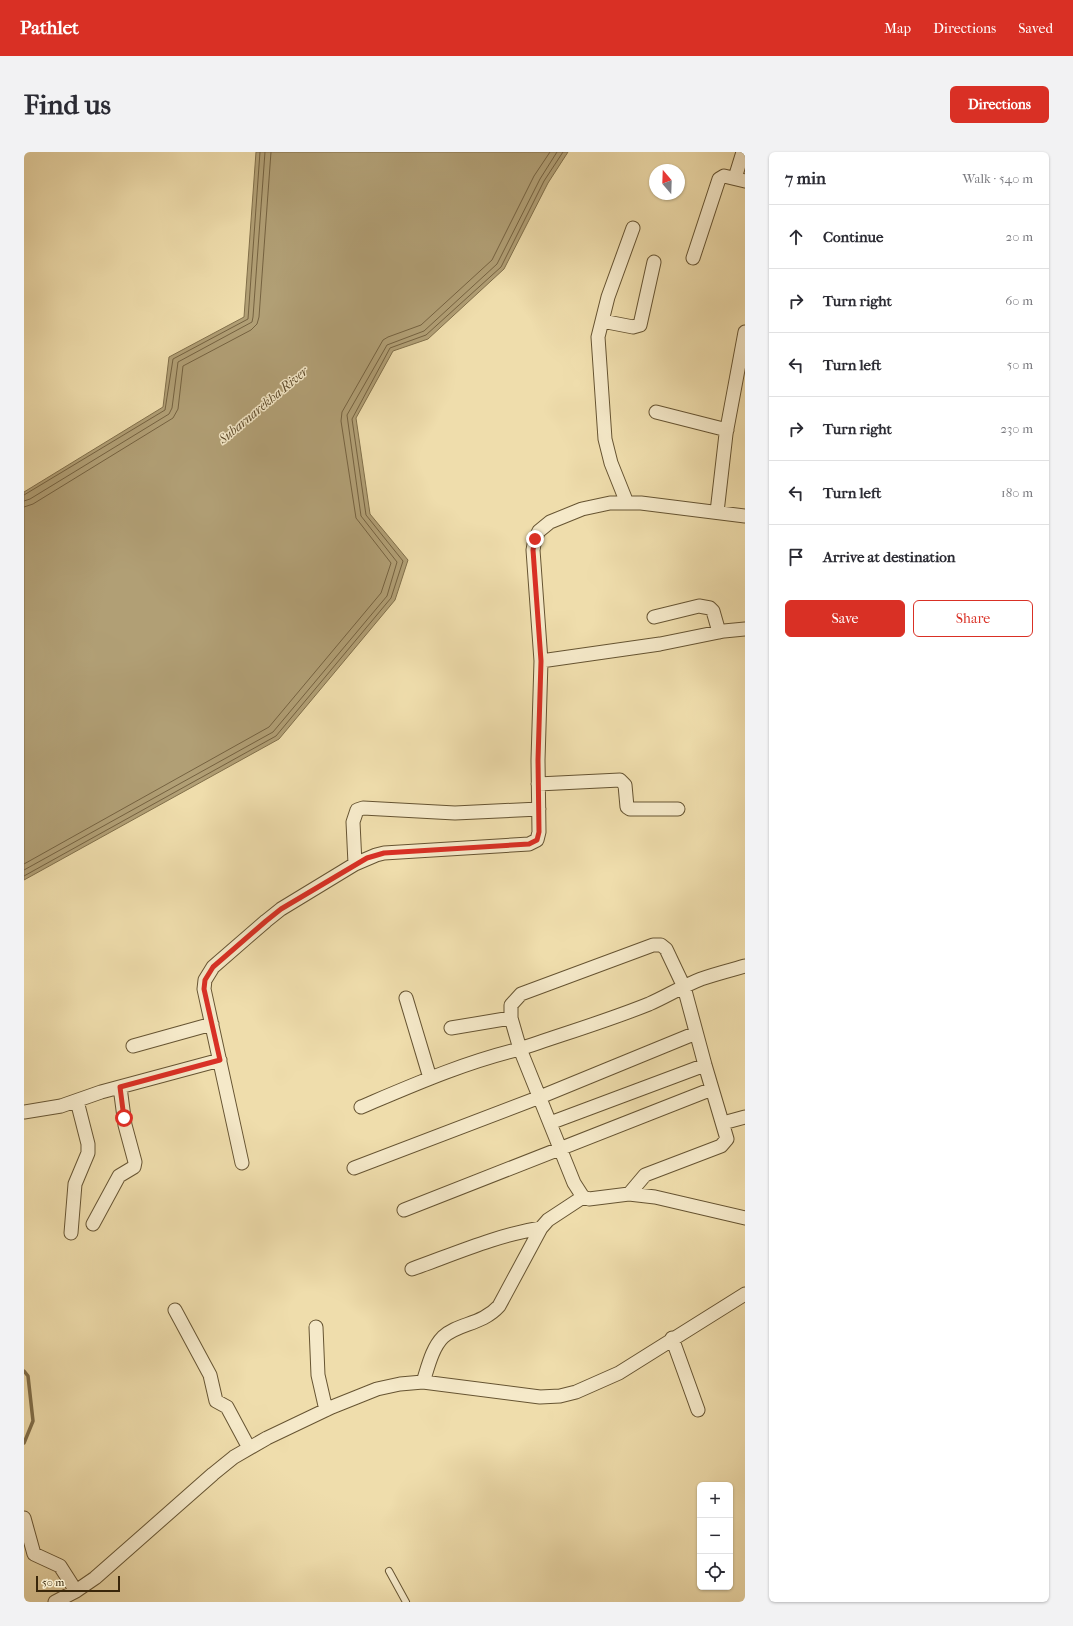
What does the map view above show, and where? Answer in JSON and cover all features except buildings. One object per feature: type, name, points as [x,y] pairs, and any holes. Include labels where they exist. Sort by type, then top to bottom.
[{"type":"street","points":[[692,258],[708,216],[718,181],[724,176],[740,179],[743,152]]},
{"type":"street","points":[[627,503],[611,463],[605,439],[598,337],[602,321],[634,228]]},
{"type":"street","points":[[602,321],[633,327],[640,325],[654,262]]},
{"type":"street","points":[[717,512],[727,430],[745,332]]},
{"type":"street","points":[[656,412],[727,430]]},
{"type":"street","points":[[242,1163],[204,989],[205,980],[210,970],[281,909],[356,864],[376,855],[384,853],[534,843],[539,837],[538,784],[541,661],[533,550],[538,530],[550,522],[582,509],[610,503],[627,503],[745,516]]},
{"type":"street","points":[[654,617],[705,606],[713,611],[719,632]]},
{"type":"street","points":[[541,661],[660,644],[719,632],[745,629]]},
{"type":"street","points":[[538,784],[620,780],[625,786],[627,807],[636,809],[678,809]]},
{"type":"street","points":[[356,864],[353,822],[357,810],[363,808],[455,813],[539,809]]},
{"type":"street","points":[[629,1194],[645,1175],[724,1144],[727,1135],[705,1066],[684,987],[666,949],[661,945],[653,945],[521,994],[511,1005],[511,1018],[520,1049],[576,1188],[583,1197],[589,1199],[629,1194],[655,1197],[745,1218]]},
{"type":"street","points":[[361,1107],[430,1078],[494,1055],[520,1049],[648,1004],[702,979],[745,966]]},
{"type":"street","points":[[406,998],[430,1078]]},
{"type":"street","points":[[451,1028],[511,1018]]},
{"type":"street","points":[[133,1046],[212,1024]]},
{"type":"street","points":[[354,1168],[540,1097],[696,1033]]},
{"type":"street","points":[[24,1112],[61,1106],[120,1087],[220,1060]]},
{"type":"street","points":[[550,1123],[705,1066]]},
{"type":"street","points":[[93,1224],[119,1176],[134,1167],[136,1162],[125,1126],[120,1087]]},
{"type":"street","points":[[404,1210],[712,1089]]},
{"type":"street","points":[[71,1233],[76,1184],[88,1152],[88,1144],[77,1101]]},
{"type":"street","points":[[723,1122],[745,1117]]},
{"type":"street","points":[[423,1382],[435,1349],[443,1337],[484,1318],[499,1306],[541,1228],[548,1220],[583,1197]]},
{"type":"street","points":[[412,1269],[497,1238],[541,1228]]},
{"type":"street","points":[[55,1602],[76,1591],[95,1578],[213,1474],[249,1448],[326,1410],[377,1389],[400,1384],[423,1382],[540,1397],[560,1396],[592,1386],[619,1373],[672,1338],[745,1294]]},
{"type":"street","points":[[175,1310],[210,1375],[216,1401],[228,1409],[249,1448]]},
{"type":"street","points":[[316,1327],[318,1375],[326,1410]]},
{"type":"street","points":[[672,1338],[698,1410]]},
{"type":"street","points":[[24,1518],[34,1554],[60,1566],[76,1591]]},
{"type":"lane","points":[[389,1571],[406,1602]]},
{"type":"water","name":"Subarnarekha River","points":[[256,152],[568,152],[548,183],[504,269],[428,339],[393,351],[356,418],[370,514],[408,560],[395,600],[279,739],[24,880],[24,492],[163,407],[169,357],[244,317]]},
{"type":"waterway","points":[[24,1371],[28,1376],[33,1421],[24,1443]]},
{"type":"route","points":[[124,1118],[120,1087],[220,1060],[204,989],[207,973],[281,909],[356,864],[376,855],[384,853],[447,848],[529,844],[534,843],[537,840],[539,837],[538,760],[541,661],[533,550],[535,539]]}]
